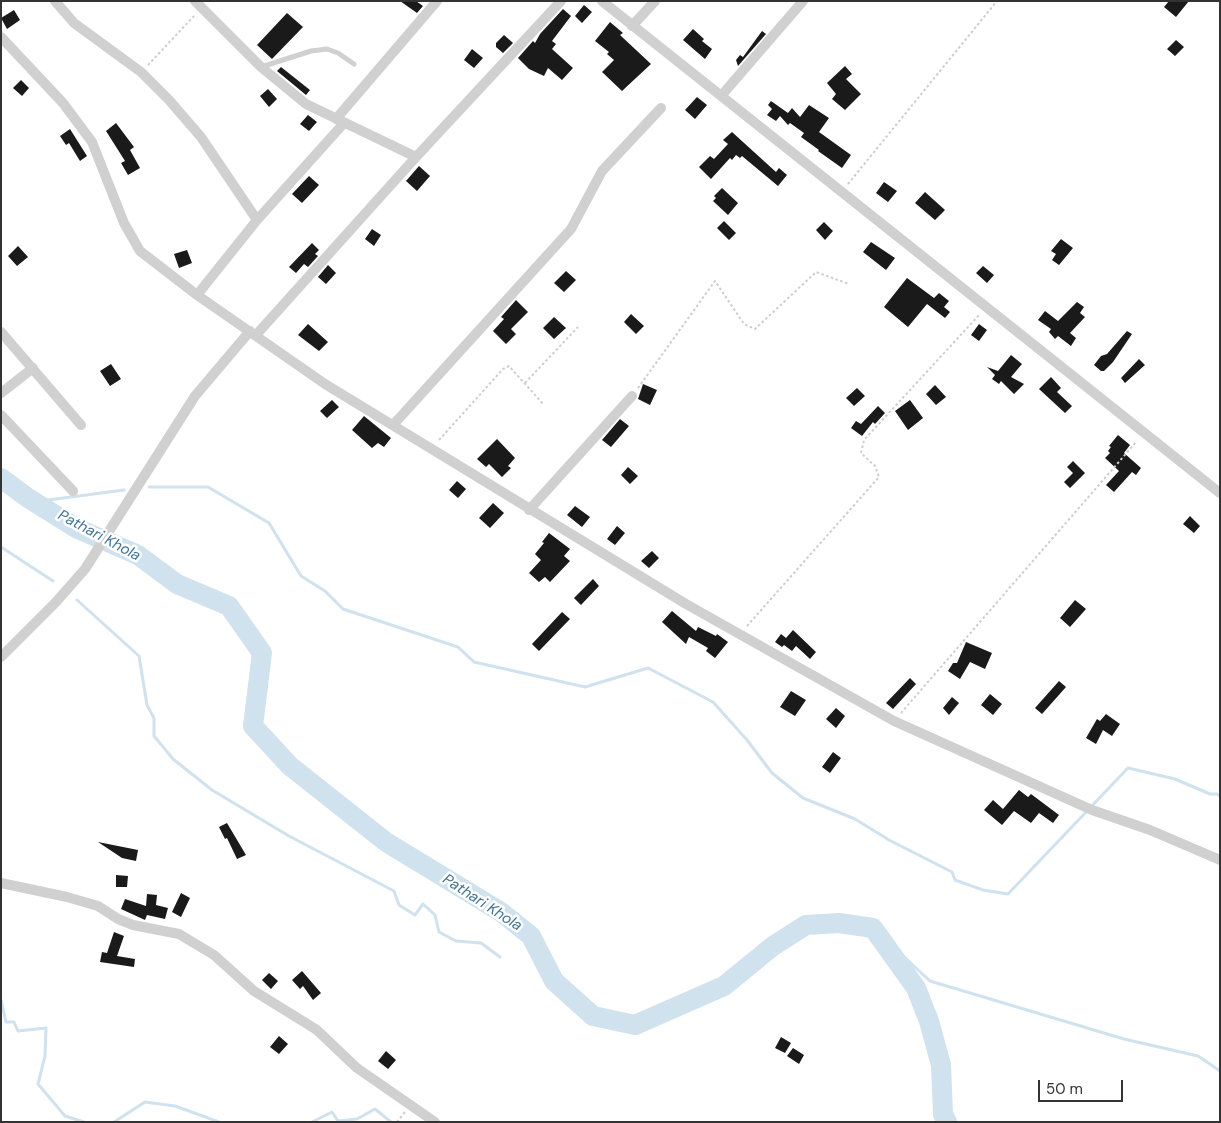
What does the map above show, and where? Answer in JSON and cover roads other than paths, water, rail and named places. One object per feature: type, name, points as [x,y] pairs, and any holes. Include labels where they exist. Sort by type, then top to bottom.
[{"type":"street","points":[[55,1],[74,23],[141,72],[170,100],[201,137],[257,220]]},
{"type":"street","points":[[197,295],[437,1]]},
{"type":"street","points":[[1,657],[56,602],[85,569],[125,510],[195,396],[561,1]]},
{"type":"street","points":[[602,1],[1220,493]]},
{"type":"street","points":[[632,26],[655,1]]},
{"type":"street","points":[[721,96],[803,1]]},
{"type":"street","points":[[198,5],[261,67],[306,104],[416,157]]},
{"type":"street","points":[[1,37],[63,103],[92,142],[124,223],[140,251],[197,295],[325,384],[529,510],[739,635],[894,721],[1092,810],[1150,830],[1220,860]]},
{"type":"street","points":[[393,425],[571,229],[602,171],[661,108]]},
{"type":"street","points":[[1,332],[81,426]]},
{"type":"street","points":[[1,393],[33,368]]},
{"type":"street","points":[[529,510],[632,396]]},
{"type":"street","points":[[1,415],[73,491]]},
{"type":"street","points":[[1,883],[67,897],[98,906],[118,919],[178,934],[214,955],[254,991],[317,1030],[357,1068],[435,1122]]},
{"type":"lane","points":[[261,67],[311,51],[327,50],[338,53],[354,64]]},
{"type":"waterway","name":"Pathari Khola","points":[[1,478],[28,498],[76,528],[138,555],[177,584],[229,606],[262,653],[253,726],[290,766],[386,842],[501,912],[531,936],[554,981],[593,1016],[635,1025],[724,986],[773,946],[806,925],[839,923],[873,928],[916,988],[929,1021],[941,1065],[943,1114],[947,1122]]},
{"type":"waterway","points":[[149,487],[208,487],[269,523],[301,576],[325,591],[343,609],[458,647],[474,662],[585,687],[648,668],[713,702],[747,740],[772,773],[803,798],[855,819],[889,840],[952,872],[955,880],[983,890],[1008,894],[1128,768],[1175,779],[1210,794],[1220,796]]},
{"type":"waterway","points":[[33,502],[124,490]]},
{"type":"waterway","points":[[1,547],[53,581]]},
{"type":"waterway","points":[[77,600],[139,656],[147,705],[154,718],[154,736],[173,759],[212,790],[289,836],[394,891],[399,905],[415,915],[423,904],[435,915],[439,932],[456,941],[481,943],[500,957]]},
{"type":"waterway","points":[[873,928],[930,981],[1124,1039],[1198,1056],[1220,1071]]},
{"type":"waterway","points":[[1,1000],[6,1022],[14,1022],[18,1031],[46,1028],[45,1056],[38,1084],[65,1116],[84,1122]]},
{"type":"waterway","points":[[114,1122],[145,1102],[175,1106],[219,1122]]},
{"type":"waterway","points":[[312,1122],[332,1112],[338,1121],[357,1119],[375,1109],[391,1122]]}]
